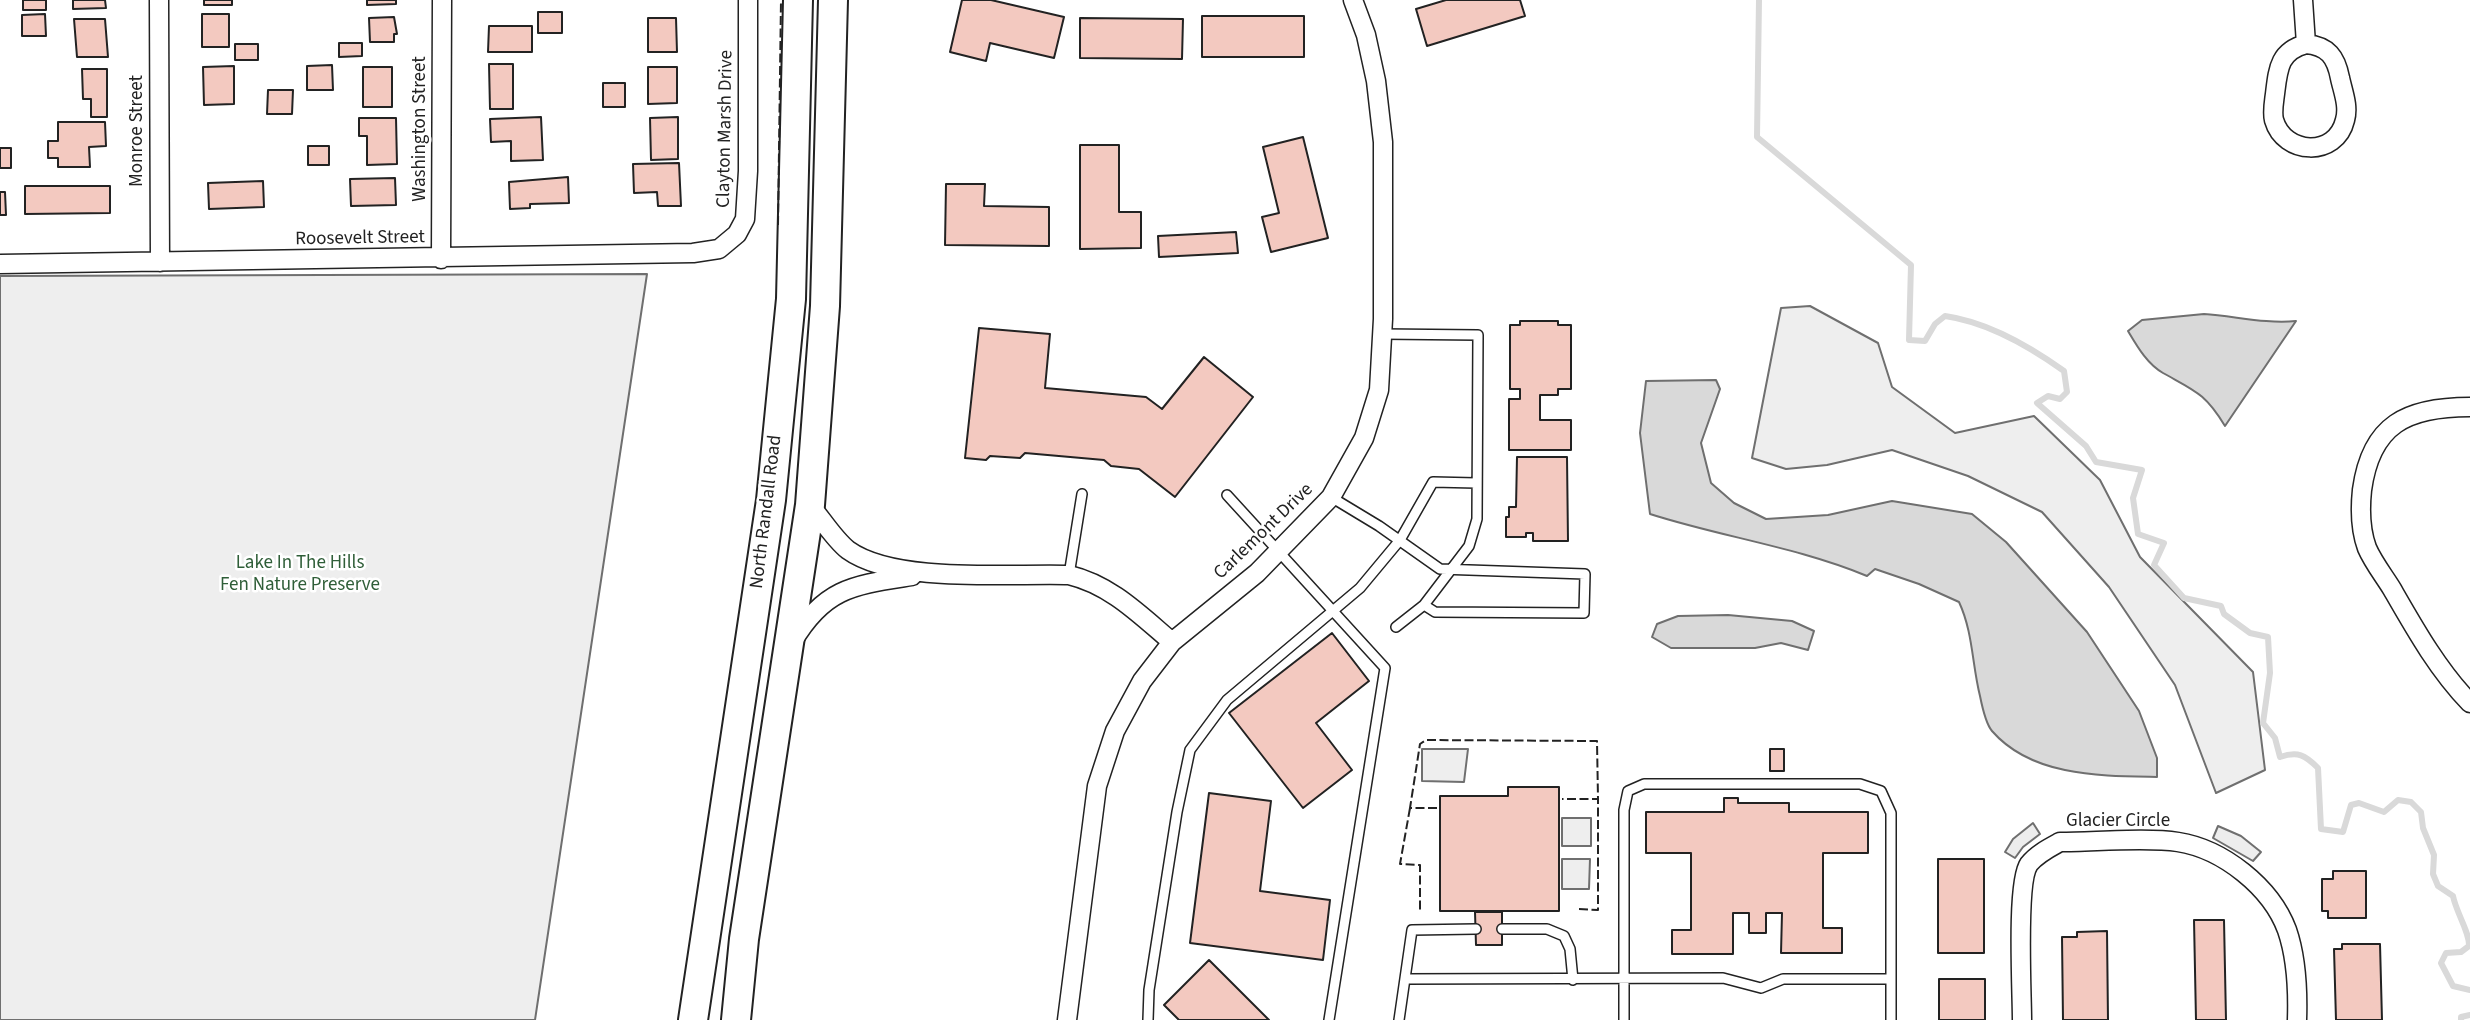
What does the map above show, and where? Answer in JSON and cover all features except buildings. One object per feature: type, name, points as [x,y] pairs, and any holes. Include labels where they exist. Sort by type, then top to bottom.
[{"type":"main road","name":"North Randall Road","points":[[694,1020],[774,473],[791,299],[798,0]]},
{"type":"main road","name":"North Randall Road","points":[[736,1020],[744,939],[810,505],[825,306],[832,0]]},
{"type":"street","name":"Monroe Street","points":[[159,0],[160,262]]},
{"type":"street","name":"Washington Street","points":[[442,0],[442,259]]},
{"type":"street","name":"Clayton Marsh Drive","points":[[719,249],[737,234],[745,219],[748,171],[748,0]]},
{"type":"street","name":"Carlemont Drive","points":[[1067,1020],[1097,786],[1115,731],[1142,681],[1172,642],[1278,553],[1331,497],[1364,438],[1379,390],[1383,142],[1376,81],[1366,35],[1353,0]]},
{"type":"street","points":[[2303,0],[2306,44]]},
{"type":"street","points":[[2306,44],[2318,45],[2337,61],[2347,108],[2345,123],[2338,135],[2327,144],[2313,149],[2299,147],[2286,140],[2277,129],[2273,115],[2278,66],[2294,47],[2306,44]]},
{"type":"street","name":"Roosevelt Street","points":[[0,264],[442,259],[693,253],[719,249]]},
{"type":"street","points":[[2470,407],[2440,407],[2408,417],[2382,434],[2366,463],[2360,512],[2367,547],[2448,680],[2470,703]]},
{"type":"street","points":[[810,505],[847,549],[878,565],[936,573],[1069,575],[1086,579],[1122,600],[1172,642]]},
{"type":"street","points":[[788,649],[800,629],[830,598],[856,585],[936,573]]},
{"type":"street","name":"Glacier Circle","points":[[2022,1020],[2022,888],[2028,865],[2043,851],[2060,842],[2178,842],[2212,853],[2242,870],[2271,902],[2287,929],[2298,981],[2297,1020]]},
{"type":"lane","points":[[1382,334],[1478,335],[1477,519],[1469,546],[1424,605],[1396,627]]},
{"type":"lane","points":[[1148,1020],[1149,990],[1168,867],[1190,750],[1227,700],[1333,613],[1360,587],[1400,540],[1433,482],[1476,483]]},
{"type":"lane","points":[[1069,575],[1082,494]]},
{"type":"lane","points":[[1227,495],[1385,668],[1329,1020]]},
{"type":"lane","points":[[1331,497],[1400,540],[1440,569],[1585,574],[1584,613],[1435,612],[1424,605]]},
{"type":"lane","points":[[1624,1020],[1624,810],[1628,791],[1644,785],[1860,784],[1881,791],[1891,813],[1891,1020]]},
{"type":"lane","points":[[1399,1020],[1412,930],[1476,929]]},
{"type":"lane","points":[[1502,929],[1547,929],[1564,936],[1570,949],[1573,979]]},
{"type":"lane","points":[[1405,979],[1723,978],[1761,988],[1783,979],[1891,979]]},
{"type":"green space","name":"Lake In The Hills Fen Nature Preserve","points":[[647,274],[535,1020],[0,1020],[0,276]]},
{"type":"green space","points":[[1810,306],[1878,343],[1892,387],[1955,433],[2034,416],[2100,480],[2140,557],[2253,672],[2265,770],[2216,793],[2175,685],[2109,587],[2042,512],[1968,476],[1892,450],[1827,465],[1786,469],[1752,458],[1781,308]]},
{"type":"green space","points":[[1422,749],[1468,749],[1464,782],[1422,781]]},
{"type":"green space","points":[[1562,818],[1591,818],[1591,846],[1562,846]]},
{"type":"green space","points":[[1562,859],[1590,859],[1589,889],[1562,889]]},
{"type":"shaded area","points":[[2204,314],[2261,321],[2296,321],[2225,426],[2211,406],[2198,394],[2152,365],[2128,331],[2142,320]]},
{"type":"shaded area","points":[[1716,380],[1720,389],[1701,443],[1711,483],[1734,503],[1766,519],[1828,515],[1892,501],[1972,514],[2006,542],[2087,632],[2139,711],[2157,758],[2157,777],[2069,771],[2047,766],[2008,746],[1992,731],[1986,719],[1967,625],[1959,602],[1919,584],[1875,569],[1867,576],[1814,557],[1650,514],[1640,433],[1646,381]]},
{"type":"shaded area","points":[[1728,615],[1792,621],[1814,631],[1808,650],[1781,643],[1755,648],[1671,648],[1652,637],[1657,624],[1678,616]]},
{"type":"shaded area","points":[[2033,823],[2040,834],[2023,847],[2015,858],[2005,852],[2013,839]]},
{"type":"shaded area","points":[[2218,826],[2241,836],[2261,852],[2253,861],[2213,838]]},
{"type":"waterway","points":[[1759,0],[1757,137],[1911,265],[1909,340],[1925,341],[1935,324],[1945,316],[1961,319],[2008,336],[2064,371],[2067,392],[2060,399],[2048,396],[2037,403],[2086,446],[2096,462],[2142,470],[2133,498],[2138,534],[2164,543],[2154,565],[2184,598],[2221,606],[2224,614],[2250,633],[2268,637],[2270,673],[2263,723],[2275,738],[2280,757],[2301,755],[2318,768],[2321,829],[2343,832],[2351,805],[2359,803],[2384,812],[2398,800],[2411,802],[2421,812],[2423,828],[2434,855],[2433,874],[2438,886],[2453,896],[2469,941],[2469,946],[2461,952],[2446,953],[2441,963],[2453,986],[2470,990]]},
{"type":"waterway","points":[[2461,1020],[2461,1017],[2470,1015]]},
{"type":"fence","points":[[778,225],[781,0]]},
{"type":"fence","points":[[1437,808],[1410,808],[1420,744],[1426,740],[1597,741],[1598,799],[1562,799]]},
{"type":"fence","points":[[1579,909],[1598,910],[1598,799]]},
{"type":"fence","points":[[1410,808],[1400,864],[1420,865],[1420,910]]}]
